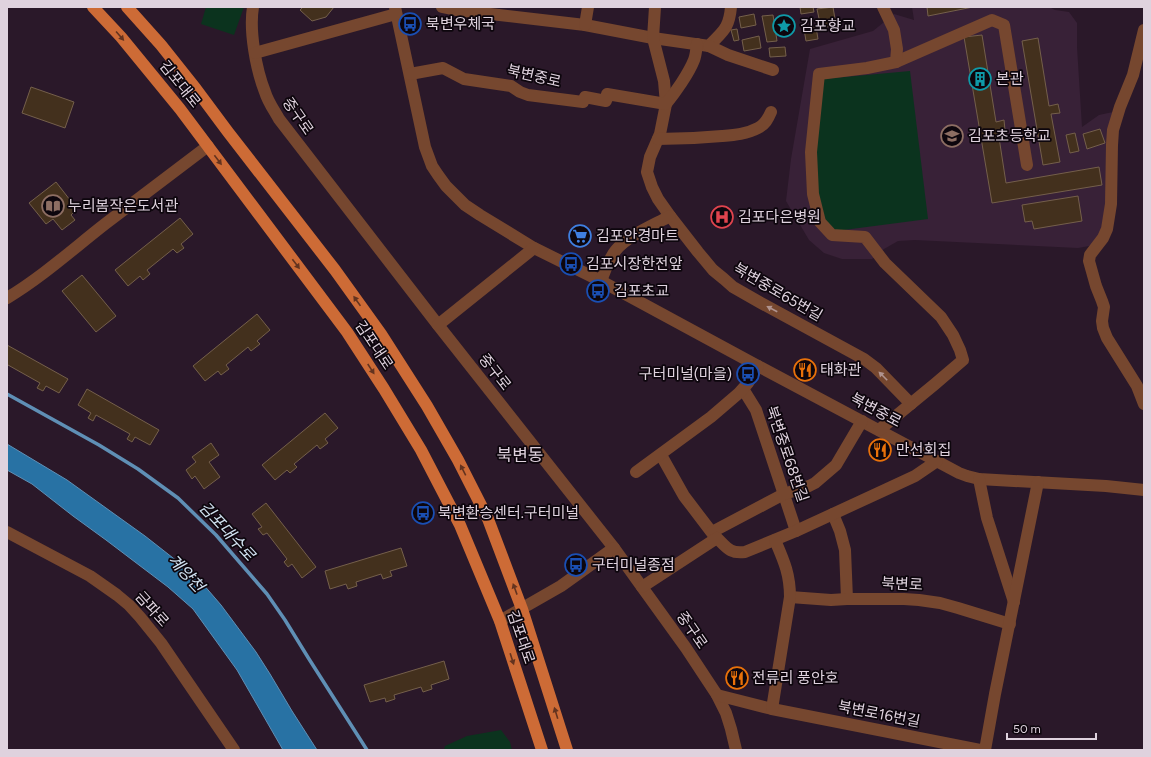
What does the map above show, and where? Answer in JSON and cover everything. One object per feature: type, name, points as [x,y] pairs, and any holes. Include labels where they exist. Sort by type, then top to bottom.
[{"type":"main road","name":"김포대로","points":[[93,7],[121,37],[180,109],[347,332],[421,450],[460,525],[500,621],[542,750]]},
{"type":"main road","name":"김포대로","points":[[127,7],[161,45],[335,270],[381,334],[427,406],[458,460],[488,519],[522,609],[567,750]]},
{"type":"street","name":"중구로","points":[[253,7],[252,31],[255,53],[265,92],[279,119],[438,325],[614,548],[686,648],[717,696],[728,718],[736,750]]},
{"type":"street","points":[[442,7],[456,10],[499,11],[653,38],[703,45],[773,70]]},
{"type":"street","points":[[585,25],[588,7]]},
{"type":"street","name":"북변중로65번길","points":[[655,7],[653,38],[664,81],[666,104],[658,139],[650,157],[648,172],[652,187],[670,216],[713,270],[733,287],[864,359],[876,368],[911,404]]},
{"type":"street","points":[[666,104],[674,95],[691,67],[696,53],[703,45],[722,33],[727,26],[730,7]]},
{"type":"street","points":[[883,7],[894,30],[897,49],[896,62]]},
{"type":"street","name":"북변중로","points":[[255,53],[396,11],[426,147],[432,166],[456,197],[480,215],[534,248],[601,281],[959,473],[979,479],[1106,486],[1144,490]]},
{"type":"street","points":[[879,430],[963,360],[953,335],[941,317],[885,262],[865,237],[832,235],[820,222],[813,194],[811,152],[819,74],[867,68],[896,62],[992,20],[1004,25],[1027,166]]},
{"type":"street","points":[[1144,30],[1133,75],[1120,107],[1113,130],[1111,204],[1107,228],[1103,238],[1090,255],[1089,261],[1090,268],[1104,307],[1102,321],[1106,338],[1137,386],[1144,404]]},
{"type":"street","name":"북변중로","points":[[410,74],[443,68],[464,80],[511,86],[520,92],[528,94],[583,102],[585,97],[606,101],[608,94],[666,104]]},
{"type":"street","points":[[658,139],[703,138],[735,135],[748,132],[765,124],[771,112]]},
{"type":"street","points":[[7,298],[44,272],[208,146]]},
{"type":"street","points":[[601,281],[612,256],[621,244],[670,216]]},
{"type":"street","points":[[438,325],[534,248]]},
{"type":"street","points":[[636,472],[661,455],[722,408],[743,389],[758,366]]},
{"type":"street","name":"북변중로68번길","points":[[743,389],[756,410],[796,531]]},
{"type":"street","points":[[642,587],[714,535],[784,494],[816,483],[836,465],[862,421]]},
{"type":"street","points":[[661,455],[684,496],[714,535],[732,552],[738,553],[745,552],[775,540],[833,514],[915,476],[937,461]]},
{"type":"street","points":[[979,479],[987,518],[1014,604]]},
{"type":"street","points":[[985,750],[1038,482]]},
{"type":"street","points":[[833,514],[845,550],[848,599]]},
{"type":"street","name":"금파로","points":[[7,532],[90,576],[117,595],[128,605],[161,643],[234,750]]},
{"type":"street","points":[[772,709],[790,597],[788,572],[775,540]]},
{"type":"street","points":[[500,621],[561,586],[614,548]]},
{"type":"street","name":"북변로","points":[[790,597],[831,600],[904,599],[933,602],[1010,624]]},
{"type":"street","name":"북변로16번길","points":[[717,696],[772,709],[980,750]]},
{"type":"shaded area","name":"김포초등학교","points":[[912,7],[1049,7],[1055,10],[1069,12],[1077,23],[1082,127],[1099,115],[1113,112],[1105,221],[1096,242],[1089,246],[1078,248],[915,240],[898,241],[884,249],[872,259],[842,259],[824,253],[809,240],[786,201],[791,159],[810,49],[873,31],[894,14],[914,20]]},
{"type":"green space","points":[[206,7],[244,7],[234,35],[201,24]]},
{"type":"green space","points":[[910,71],[928,219],[836,231],[820,215],[814,154],[823,79]]},
{"type":"green space","points":[[501,730],[510,742],[512,750],[444,750],[445,746],[467,736]]},
{"type":"water","name":"계양천","points":[[7,444],[67,480],[145,536],[196,576],[221,605],[256,652],[317,750],[283,750],[237,670],[193,609],[168,587],[32,484],[7,470]]},
{"type":"building","points":[[303,7],[334,7],[326,17],[312,21],[300,10]]},
{"type":"building","points":[[800,7],[813,7],[814,12],[801,14]]},
{"type":"building","points":[[833,7],[836,25],[821,28],[817,9]]},
{"type":"building","points":[[927,7],[973,7],[928,16]]},
{"type":"building","points":[[754,14],[756,25],[741,28],[739,17]]},
{"type":"building","points":[[773,15],[777,41],[767,42],[762,16]]},
{"type":"building","points":[[816,27],[818,39],[806,41],[804,29]]},
{"type":"building","points":[[737,29],[739,40],[734,41],[731,30]]},
{"type":"building","name":"본관","points":[[982,35],[996,122],[1004,120],[1005,130],[998,131],[1006,183],[1099,167],[1102,185],[992,203],[964,37]]},
{"type":"building","points":[[759,36],[761,48],[744,51],[742,40]]},
{"type":"building","points":[[1038,38],[1049,106],[1058,104],[1060,113],[1051,114],[1060,162],[1043,165],[1022,41]]},
{"type":"building","points":[[785,47],[786,56],[770,57],[769,48]]},
{"type":"building","points":[[31,87],[74,102],[65,128],[22,113]]},
{"type":"building","points":[[1100,129],[1105,143],[1087,149],[1083,134]]},
{"type":"building","points":[[1075,133],[1079,151],[1070,153],[1066,135]]},
{"type":"building","name":"누리봄작은도서관","points":[[56,182],[77,209],[71,215],[75,220],[62,230],[53,219],[46,224],[29,203]]},
{"type":"building","points":[[1078,196],[1082,221],[1034,229],[1032,221],[1025,222],[1022,205]]},
{"type":"building","points":[[180,218],[193,234],[181,244],[184,248],[177,253],[173,249],[147,270],[150,274],[143,280],[140,276],[128,286],[115,270]]},
{"type":"building","points":[[82,275],[116,316],[96,332],[62,291]]},
{"type":"building","points":[[257,314],[270,330],[257,341],[260,344],[251,351],[248,347],[226,365],[229,369],[221,375],[218,371],[205,381],[193,366]]},
{"type":"building","points":[[7,345],[68,379],[59,393],[46,386],[43,391],[37,388],[40,383],[8,365],[7,366]]},
{"type":"building","points":[[87,389],[159,430],[150,445],[135,437],[132,442],[127,439],[130,434],[96,415],[93,421],[88,418],[91,413],[78,405]]},
{"type":"building","points":[[325,413],[338,428],[325,439],[328,443],[320,449],[317,445],[294,464],[297,467],[290,473],[287,470],[275,480],[262,465]]},
{"type":"building","points":[[211,443],[219,455],[209,462],[220,477],[204,489],[195,476],[192,479],[186,470],[196,462],[192,457]]},
{"type":"building","points":[[266,503],[316,567],[302,578],[292,564],[288,567],[284,562],[287,559],[267,533],[263,535],[258,529],[262,527],[252,514]]},
{"type":"building","points":[[401,548],[407,566],[390,571],[392,576],[383,579],[381,574],[356,582],[357,586],[348,589],[346,584],[330,589],[325,571]]},
{"type":"building","points":[[444,661],[449,679],[431,685],[432,689],[423,692],[421,687],[394,695],[395,699],[386,702],[385,698],[370,702],[364,685]]},
{"type":"waterway","name":"김포대수로","points":[[7,394],[99,445],[138,469],[178,498],[216,535],[267,594],[367,750]]},
{"type":"place","name":"북변우체국","points":[[410,24]]},
{"type":"place","name":"김포향교","points":[[784,26]]},
{"type":"place","name":"본관","points":[[980,79]]},
{"type":"place","name":"김포초등학교","points":[[952,136]]},
{"type":"place","name":"누리봄작은도서관","points":[[53,206]]},
{"type":"place","name":"김포다은병원","points":[[722,217]]},
{"type":"place","name":"김포안경마트","points":[[580,236]]},
{"type":"place","name":"김포시장한전앞","points":[[571,264]]},
{"type":"place","name":"김포초교","points":[[598,291]]},
{"type":"place","name":"태화관","points":[[805,370]]},
{"type":"place","name":"구터미널(마을)","points":[[748,374]]},
{"type":"place","name":"만선회집","points":[[880,450]]},
{"type":"place","name":"북변환승센터.구터미널","points":[[423,513]]},
{"type":"place","name":"구터미널종점","points":[[576,565]]},
{"type":"place","name":"전류리 풍안호","points":[[737,678]]},
{"type":"district","name":"북변동","points":[[520,455]]}]
